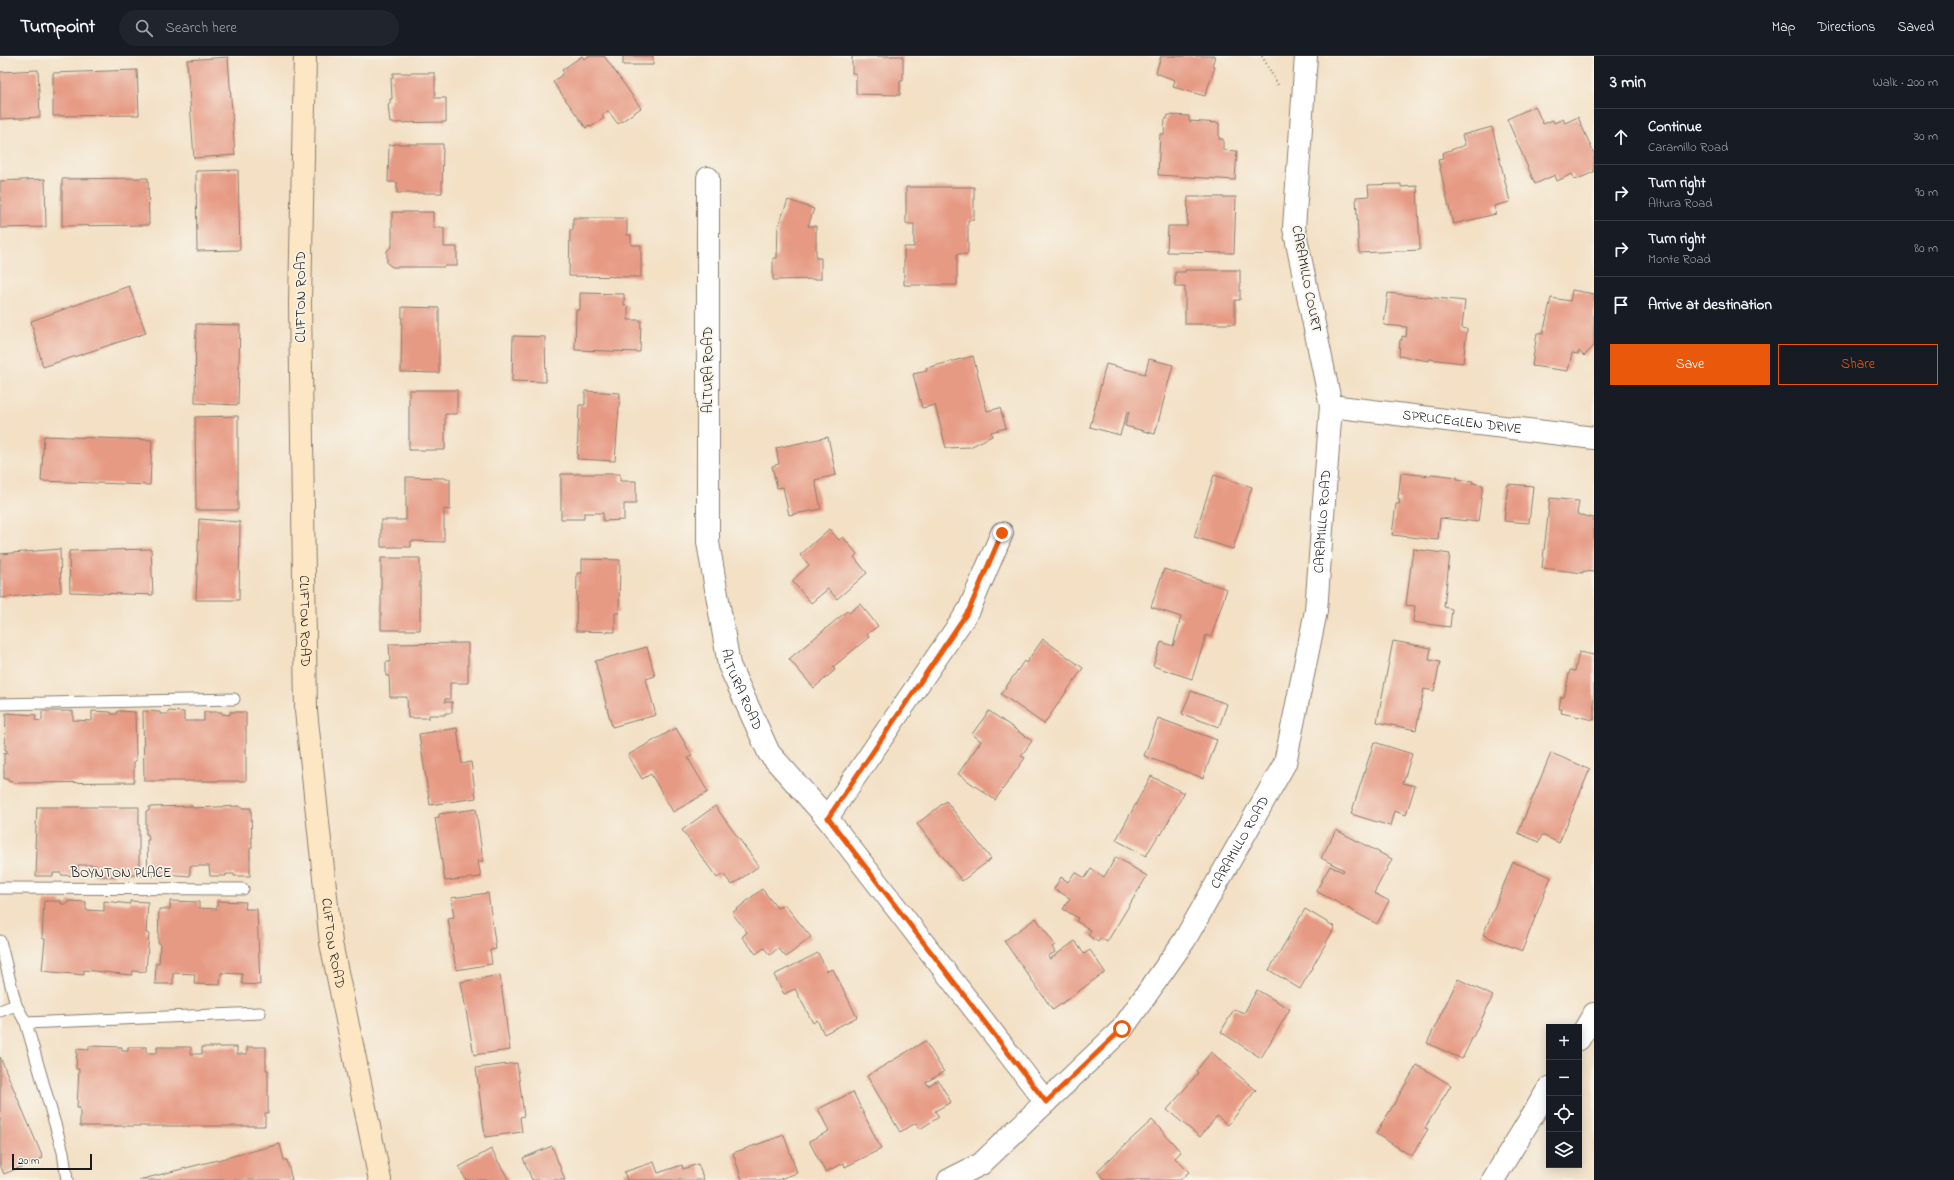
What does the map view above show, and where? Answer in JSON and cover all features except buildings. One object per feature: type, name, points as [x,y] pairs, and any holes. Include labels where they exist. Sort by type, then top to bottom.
[{"type":"main road","name":"CLIFTON ROAD","points":[[305,56],[300,304],[306,711],[330,943],[380,1180]]},
{"type":"street","name":"CARAMILLO COURT","points":[[1306,56],[1294,228],[1331,406]]},
{"type":"street","name":"ALTURA ROAD","points":[[708,178],[708,542],[729,664],[769,753],[828,818],[1046,1102]]},
{"type":"street","name":"SPRUCEGLEN DRIVE","points":[[1331,406],[1594,438]]},
{"type":"street","name":"CARAMILLO ROAD","points":[[949,1180],[981,1164],[1122,1029],[1184,941],[1285,763],[1316,610],[1331,406]]},
{"type":"street","points":[[828,818],[969,610],[1002,533]]},
{"type":"street","points":[[1582,1034],[1594,1014]]},
{"type":"street","points":[[1494,1180],[1546,1093]]},
{"type":"lane","points":[[0,704],[234,699]]},
{"type":"lane","name":"BOYNTON PLACE","points":[[0,888],[243,889]]},
{"type":"lane","points":[[0,941],[16,1005],[26,1023],[63,1152],[67,1180]]},
{"type":"lane","points":[[0,1011],[16,1005]]},
{"type":"lane","points":[[26,1023],[260,1013]]},
{"type":"route","points":[[1002,533],[969,610],[828,818],[1046,1102],[1122,1029]]}]
